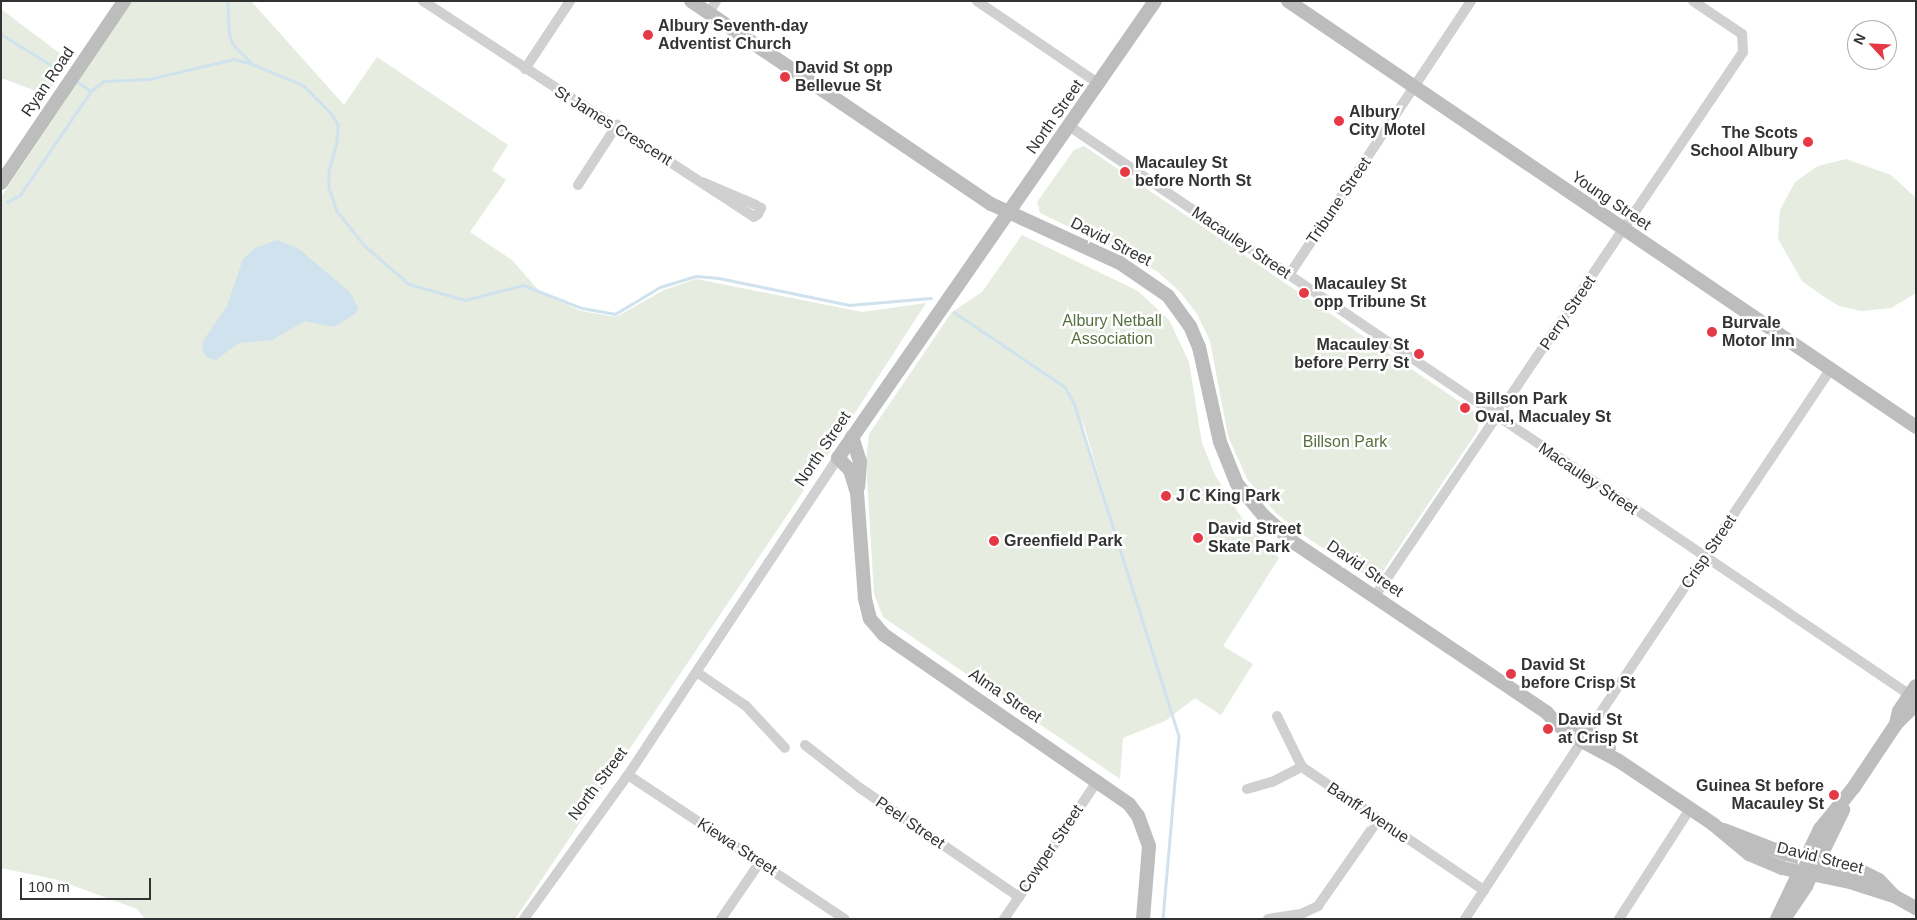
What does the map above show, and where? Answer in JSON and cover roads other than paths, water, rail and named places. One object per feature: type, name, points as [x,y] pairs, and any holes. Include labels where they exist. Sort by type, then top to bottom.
[{"type":"main road","name":"David Street","points":[[691,1],[712,7],[1009,213],[1120,264],[1168,296],[1190,326],[1199,347],[1220,442],[1237,484],[1263,515],[1284,535],[1547,713],[1558,725],[1585,737],[1718,828],[1755,857],[1806,873],[1894,896]]},
{"type":"main road","name":"North Street","points":[[838,458],[1155,1]]},
{"type":"main road","name":"Young Street","points":[[1288,1],[1413,89],[1916,427]]},
{"type":"main road","name":"Ryan Road","points":[[1,183],[118,3]]},
{"type":"main road","points":[[1,157],[13,165]]},
{"type":"main road","name":"Alma Street","points":[[852,437],[860,461],[858,493],[866,610],[876,628],[1098,780],[1129,804],[1146,832],[1149,861],[1143,919]]},
{"type":"main road","name":"Alma Street","points":[[838,458],[850,470],[858,493]]},
{"type":"main road","points":[[1896,724],[1899,711],[1913,703]]},
{"type":"main road","points":[[1784,919],[1812,859],[1854,787],[1896,724],[1913,703]]},
{"type":"main road","name":"David Street","points":[[1718,828],[1777,851],[1870,875],[1894,896],[1916,908]]},
{"type":"main road","points":[[1777,919],[1806,873]]},
{"type":"street","name":"St James Crescent","points":[[423,1],[525,69],[617,125],[702,182],[761,208],[754,217]]},
{"type":"street","points":[[525,69],[570,1]]},
{"type":"street","points":[[977,1],[1099,84]]},
{"type":"street","name":"Tribune Street","points":[[1289,275],[1471,1]]},
{"type":"street","name":"Perry Street","points":[[1375,596],[1743,52],[1744,40],[1734,28],[1693,1]]},
{"type":"street","points":[[578,185],[617,125]]},
{"type":"street","name":"Macauley Street","points":[[1069,126],[1706,558],[1913,703]]},
{"type":"street","name":"Crisp Street","points":[[1465,919],[1830,370]]},
{"type":"street","name":"North Street","points":[[524,919],[628,775],[698,673],[838,458]]},
{"type":"street","points":[[698,673],[746,706],[785,748]]},
{"type":"street","points":[[1247,789],[1272,782],[1302,767],[1277,716]]},
{"type":"street","name":"Peel Street","points":[[805,745],[860,788],[1018,897]]},
{"type":"street","name":"Banff Avenue","points":[[1302,767],[1484,890]]},
{"type":"street","name":"Kiewa Street","points":[[628,775],[845,919]]},
{"type":"street","name":"Cowper Street","points":[[1004,919],[1098,780]]},
{"type":"street","points":[[1619,919],[1690,809]]},
{"type":"street","points":[[1268,919],[1301,914],[1318,906],[1378,820]]},
{"type":"street","points":[[721,919],[760,862]]},
{"type":"water","points":[[277,240],[299,249],[350,292],[358,308],[355,314],[334,327],[305,321],[272,340],[239,343],[216,360],[208,358],[202,351],[203,341],[227,306],[243,259],[255,248]]},
{"type":"waterway","points":[[228,1],[229,32],[233,44],[252,64],[303,85],[331,113],[338,124],[337,142],[329,171],[329,188],[337,211],[365,246],[409,284],[465,300],[523,285],[582,308],[615,314],[660,287],[696,276],[719,278],[849,305],[931,298]]},
{"type":"waterway","points":[[1,34],[61,71]]},
{"type":"waterway","points":[[77,81],[91,91],[104,81],[149,79],[234,59],[251,64]]},
{"type":"waterway","points":[[7,202],[20,195],[91,91]]},
{"type":"waterway","points":[[954,312],[1065,387],[1074,403],[1179,736],[1163,919]]},
{"type":"place","name":"Albury Seventh-day Adventist Church","points":[[648,35]]},
{"type":"place","name":"David St opp Bellevue St","points":[[785,77]]},
{"type":"place","name":"Albury City Motel","points":[[1339,121]]},
{"type":"place","name":"The Scots School Albury","points":[[1808,142]]},
{"type":"place","name":"Macauley St before North St","points":[[1125,172]]},
{"type":"place","name":"Macauley St opp Tribune St","points":[[1304,293]]},
{"type":"place","name":"Burvale Motor Inn","points":[[1712,332]]},
{"type":"place","name":"Macauley St before Perry St","points":[[1419,354]]},
{"type":"place","name":"Billson Park Oval, Macualey St","points":[[1465,408]]},
{"type":"place","name":"J C King Park","points":[[1166,496]]},
{"type":"place","name":"David Street Skate Park","points":[[1198,538]]},
{"type":"place","name":"Greenfield Park","points":[[994,541]]},
{"type":"place","name":"David St before Crisp St","points":[[1511,674]]},
{"type":"place","name":"David St at Crisp St","points":[[1548,729]]},
{"type":"place","name":"Guinea St before Macauley St","points":[[1834,795]]},
{"type":"park label","name":"Albury Netball Association","points":[[1112,330]]},
{"type":"park label","name":"Billson Park","points":[[1345,442]]}]
